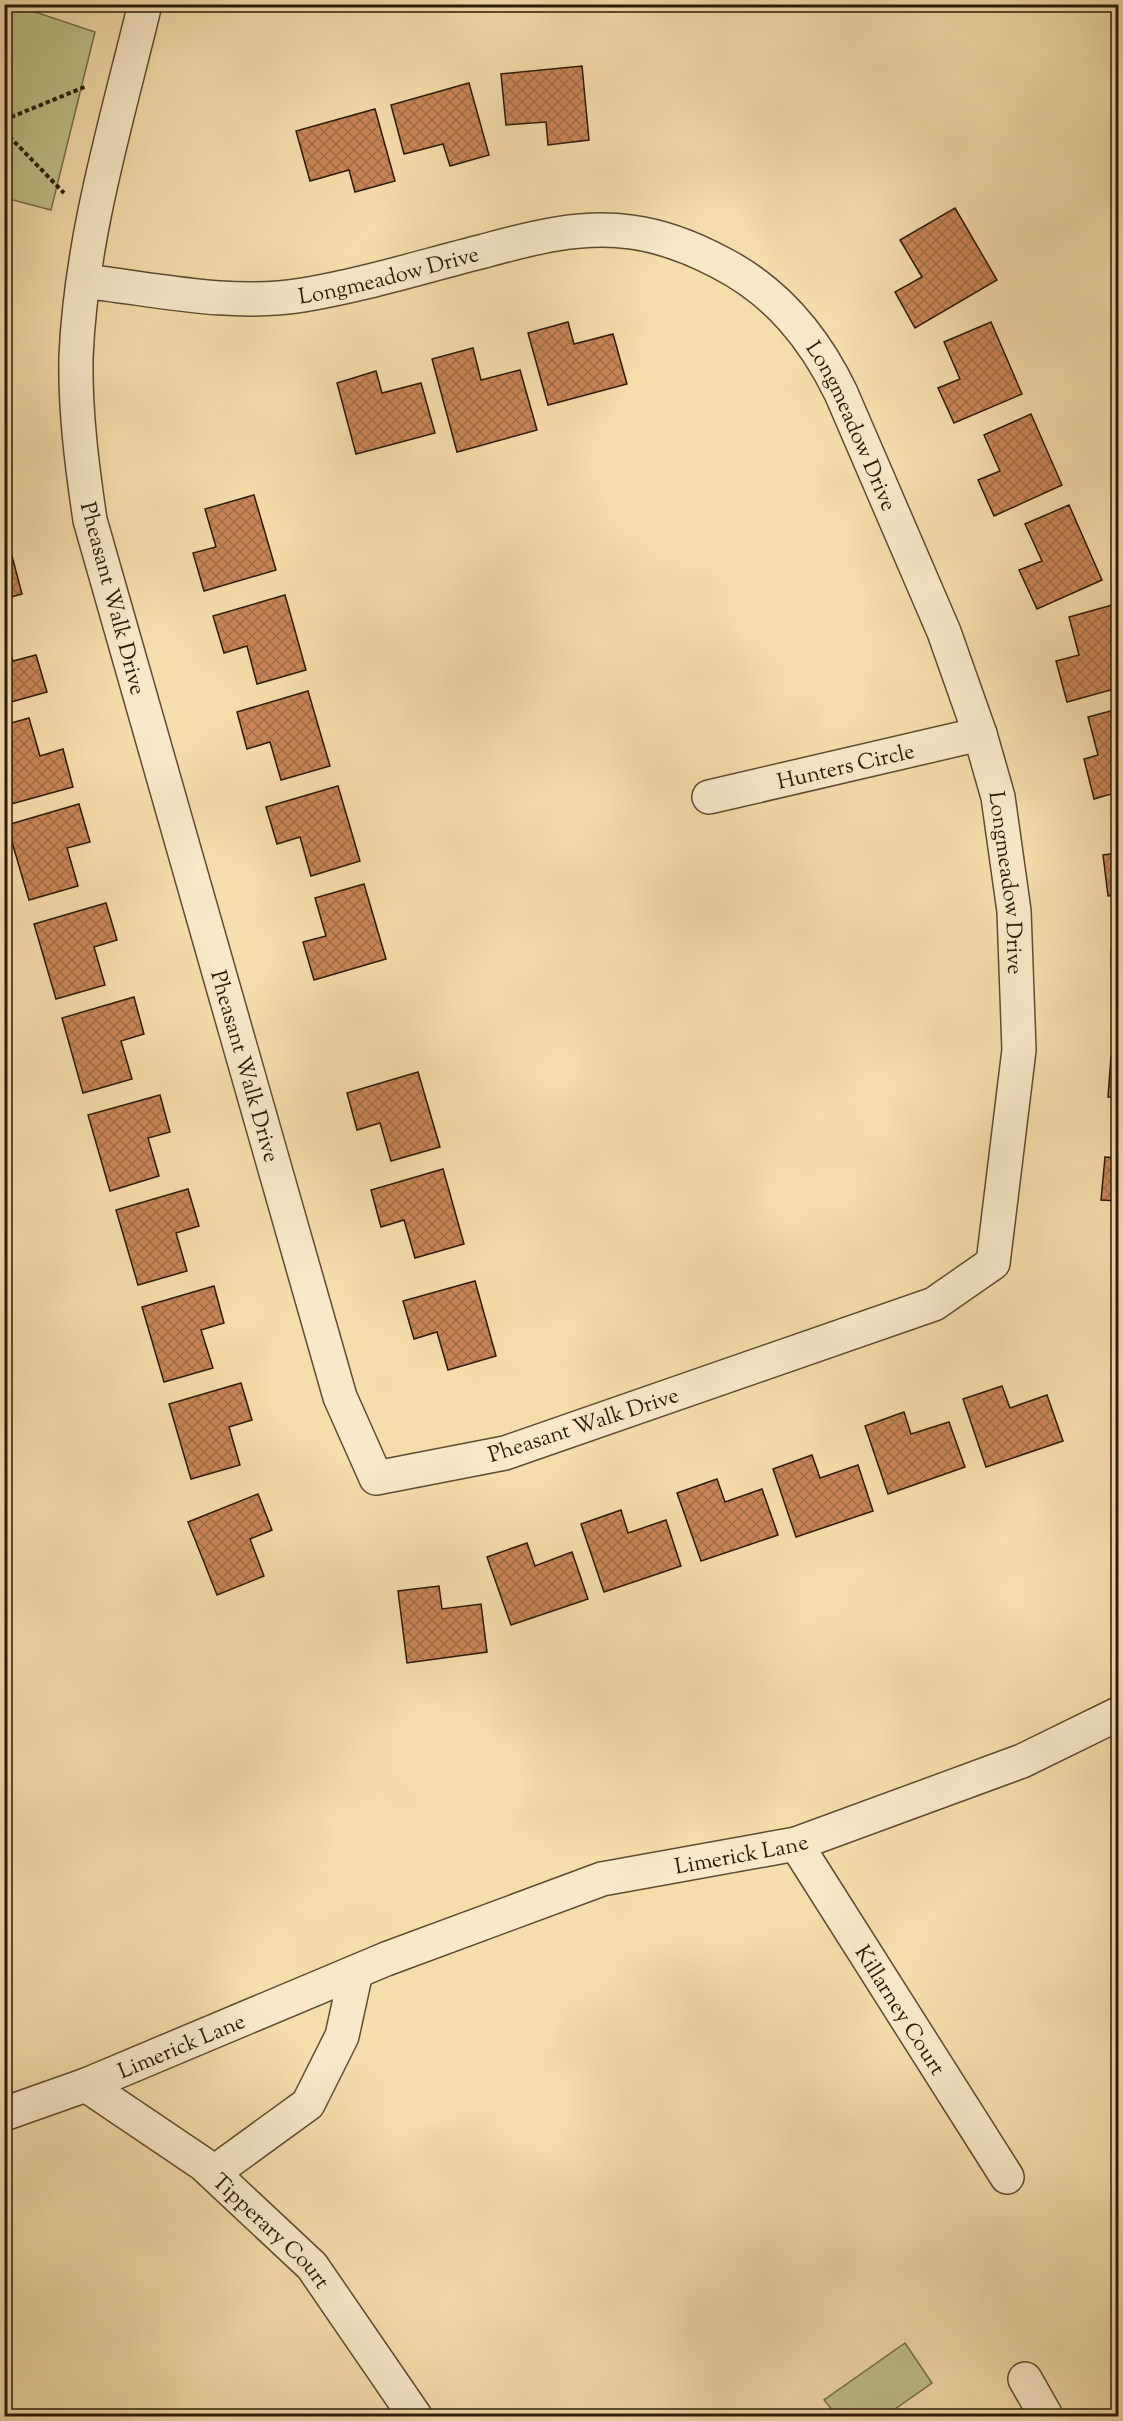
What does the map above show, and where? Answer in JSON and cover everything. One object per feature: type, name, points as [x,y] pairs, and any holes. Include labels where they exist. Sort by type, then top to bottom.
[{"type":"street","name":"Pheasant Walk Drive","points":[[145,4],[93,224],[83,280],[76,357],[78,435],[90,520],[340,1397],[376,1478],[505,1453],[912,1312],[934,1304],[993,1263]]},
{"type":"street","name":"Longmeadow Drive","points":[[83,280],[224,299],[264,300],[357,284],[525,240],[570,231],[630,232],[676,243],[742,274],[769,293],[797,321],[825,358],[944,632],[980,734],[998,797],[1014,911],[1019,1050],[993,1263]]},
{"type":"street","name":"Hunters Circle","points":[[709,797],[980,734]]},
{"type":"street","name":"Limerick Lane","points":[[4,2114],[86,2085],[356,1972],[602,1879],[796,1844],[1022,1761],[1119,1714]]},
{"type":"street","name":"Killarney Court","points":[[796,1844],[1007,2176]]},
{"type":"street","points":[[213,2173],[308,2104],[342,2036],[356,1972]]},
{"type":"street","name":"Tipperary Court","points":[[86,2085],[213,2173],[312,2266],[415,2416]]},
{"type":"street","points":[[1025,2379],[1046,2416]]},
{"type":"path","points":[[4,120],[129,69]]},
{"type":"path","points":[[4,131],[93,224]]},
{"type":"green space","points":[[11,4],[95,32],[51,210],[5,198],[4,5]]},
{"type":"green space","points":[[905,2343],[932,2383],[885,2416],[837,2416],[824,2400]]},
{"type":"building","points":[[582,66],[589,140],[548,145],[546,122],[506,125],[501,74]]},
{"type":"building","points":[[469,83],[489,155],[450,166],[443,144],[404,154],[391,105]]},
{"type":"building","points":[[375,109],[395,181],[355,192],[349,170],[310,181],[296,131]]},
{"type":"building","points":[[955,208],[997,280],[915,328],[895,292],[922,277],[900,240]]},
{"type":"building","points":[[568,322],[574,344],[613,334],[627,384],[548,405],[528,333]]},
{"type":"building","points":[[991,322],[1022,394],[954,423],[938,388],[960,379],[944,342]]},
{"type":"building","points":[[473,348],[481,380],[520,370],[537,430],[457,452],[432,359]]},
{"type":"building","points":[[376,371],[382,393],[421,383],[435,433],[356,454],[337,383]]},
{"type":"building","points":[[1031,414],[1062,485],[994,516],[978,480],[1000,471],[984,435]]},
{"type":"building","points":[[254,495],[276,570],[204,591],[193,553],[216,547],[205,509]]},
{"type":"building","points":[[1069,505],[1102,580],[1037,609],[1019,570],[1042,561],[1025,524]]},
{"type":"building","points":[[12,556],[22,594],[4,599],[4,558]]},
{"type":"building","points":[[285,595],[306,670],[257,684],[247,646],[224,653],[213,616]]},
{"type":"building","points":[[1116,604],[1118,688],[1067,702],[1056,661],[1079,655],[1069,617]]},
{"type":"building","points":[[4,632],[13,661],[36,655],[47,692],[4,704]]},
{"type":"building","points":[[308,691],[330,766],[281,780],[270,742],[247,749],[237,712]]},
{"type":"building","points":[[1118,709],[1118,792],[1094,799],[1084,759],[1098,755],[1088,717]]},
{"type":"building","points":[[29,718],[40,756],[63,749],[73,787],[4,806],[4,725]]},
{"type":"building","points":[[338,786],[360,861],[311,876],[300,837],[277,844],[266,807]]},
{"type":"building","points":[[79,804],[90,842],[67,848],[78,886],[29,900],[7,825]]},
{"type":"building","points":[[1118,853],[1118,895],[1108,896],[1103,855]]},
{"type":"building","points":[[364,884],[386,959],[314,980],[303,942],[326,936],[315,898]]},
{"type":"building","points":[[106,903],[117,940],[94,947],[105,985],[56,999],[34,924]]},
{"type":"building","points":[[1111,951],[1118,951],[1118,992],[1112,992]]},
{"type":"building","points":[[134,997],[144,1034],[121,1041],[132,1079],[83,1093],[62,1018]]},
{"type":"building","points":[[1111,1056],[1118,1056],[1118,1098],[1108,1097]]},
{"type":"building","points":[[418,1072],[440,1147],[391,1161],[380,1123],[357,1130],[347,1093]]},
{"type":"building","points":[[160,1095],[170,1132],[148,1138],[159,1176],[110,1191],[88,1115]]},
{"type":"building","points":[[1105,1157],[1118,1158],[1118,1201],[1101,1200]]},
{"type":"building","points":[[443,1169],[464,1244],[415,1258],[404,1220],[381,1227],[371,1190]]},
{"type":"building","points":[[188,1189],[199,1226],[176,1233],[187,1271],[138,1285],[116,1210]]},
{"type":"building","points":[[475,1281],[496,1356],[448,1370],[437,1332],[414,1339],[403,1301]]},
{"type":"building","points":[[214,1286],[224,1323],[201,1330],[213,1368],[164,1382],[142,1307]]},
{"type":"building","points":[[241,1383],[252,1420],[229,1427],[240,1465],[191,1479],[169,1404]]},
{"type":"building","points":[[1002,1386],[1010,1408],[1047,1395],[1063,1441],[986,1467],[963,1399]]},
{"type":"building","points":[[904,1412],[911,1434],[949,1422],[965,1467],[888,1494],[865,1426]]},
{"type":"building","points":[[812,1455],[820,1478],[858,1465],[873,1511],[796,1537],[773,1469]]},
{"type":"building","points":[[717,1479],[725,1502],[762,1489],[778,1535],[701,1561],[677,1493]]},
{"type":"building","points":[[258,1494],[272,1530],[250,1539],[264,1576],[217,1595],[188,1522]]},
{"type":"building","points":[[621,1510],[628,1533],[666,1520],[681,1566],[604,1592],[581,1524]]},
{"type":"building","points":[[527,1543],[535,1566],[572,1552],[588,1599],[511,1625],[487,1557]]},
{"type":"building","points":[[439,1586],[442,1609],[481,1604],[487,1652],[407,1663],[398,1591]]}]
